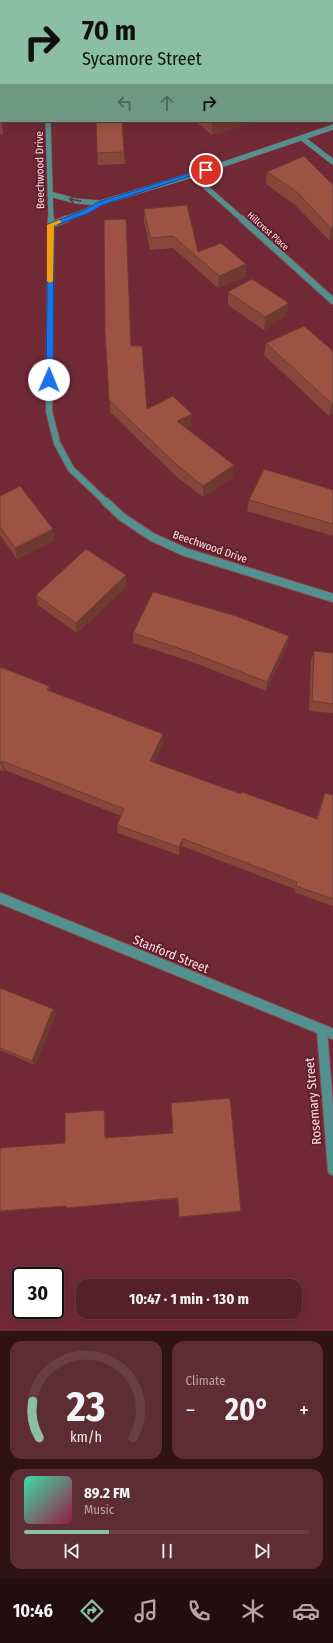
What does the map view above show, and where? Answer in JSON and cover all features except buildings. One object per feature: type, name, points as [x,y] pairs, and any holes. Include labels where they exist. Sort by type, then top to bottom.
[{"type":"street","name":"Beechwood Drive","points":[[48,122],[51,225],[49,411],[57,443],[71,468],[122,517],[152,536],[185,552],[333,598]]},
{"type":"street","points":[[51,225],[87,211],[100,203],[192,175],[333,127]]},
{"type":"street","points":[[302,138],[333,162]]},
{"type":"street","name":"Hillcrest Place","points":[[192,175],[333,301]]},
{"type":"street","points":[[50,194],[76,201],[100,203]]},
{"type":"street","name":"Stanford Street","points":[[0,898],[333,1034]]},
{"type":"street","name":"Rosemary Street","points":[[322,1030],[333,1170]]},
{"type":"slow traffic","points":[[50,281],[51,225],[59,222]]},
{"type":"route","points":[[49,380],[51,225],[87,211],[100,203],[206,170]]}]
